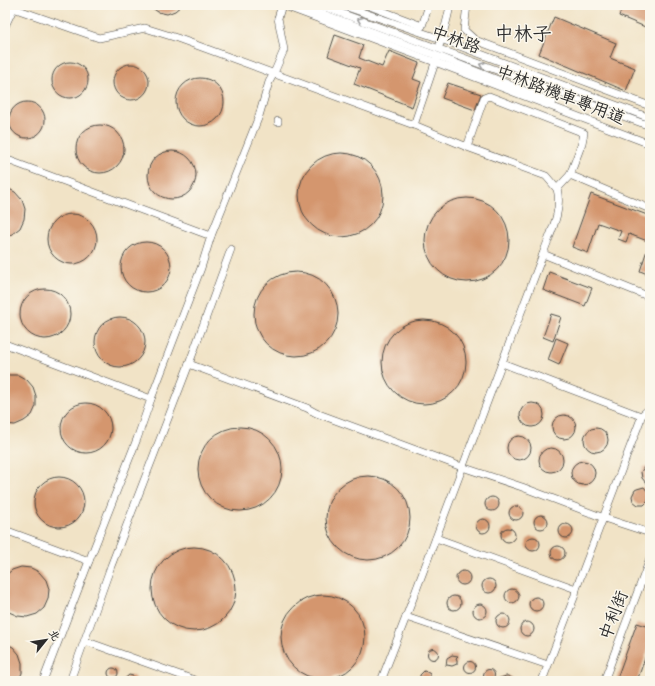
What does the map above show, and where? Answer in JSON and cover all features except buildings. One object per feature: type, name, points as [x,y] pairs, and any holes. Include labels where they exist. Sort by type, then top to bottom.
[{"type":"street","points":[[43,681],[137,439],[150,399],[201,268],[211,236],[259,116],[269,82],[284,50],[278,18],[282,5]]},
{"type":"street","name":"中林路機車專用道","points":[[282,5],[437,56],[650,144]]},
{"type":"street","points":[[299,5],[437,56],[589,117],[650,138]]},
{"type":"street","name":"中林路","points":[[319,5],[437,56],[593,104],[650,126]]},
{"type":"street","name":"中林路機車專用道","points":[[341,5],[441,39],[650,118]]},
{"type":"street","points":[[367,5],[422,26],[429,5]]},
{"type":"street","points":[[414,125],[437,56],[445,24],[448,18],[450,5]]},
{"type":"street","points":[[467,5],[464,30],[475,40],[650,106]]},
{"type":"street","points":[[5,26],[14,7],[99,38],[145,28],[274,73],[546,176],[557,189],[559,195],[559,210],[381,681]]},
{"type":"street","points":[[467,147],[484,98],[489,96],[584,133],[582,143],[570,175],[557,189]]},
{"type":"street","points":[[5,159],[211,236]]},
{"type":"street","points":[[570,175],[650,208]]},
{"type":"street","points":[[70,681],[111,566],[189,364],[231,249]]},
{"type":"street","points":[[543,254],[650,297]]},
{"type":"street","points":[[5,344],[150,399]]},
{"type":"street","points":[[502,363],[641,416]]},
{"type":"street","points":[[189,364],[462,467],[650,533]]},
{"type":"street","points":[[542,681],[641,416],[650,410]]},
{"type":"street","points":[[5,530],[89,561]]},
{"type":"street","points":[[436,538],[576,589]]},
{"type":"street","name":"中利街","points":[[604,681],[650,558]]},
{"type":"street","points":[[406,617],[548,665]]},
{"type":"street","points":[[85,641],[197,681]]},
{"type":"district","name":"中林子","points":[[523,33]]}]
